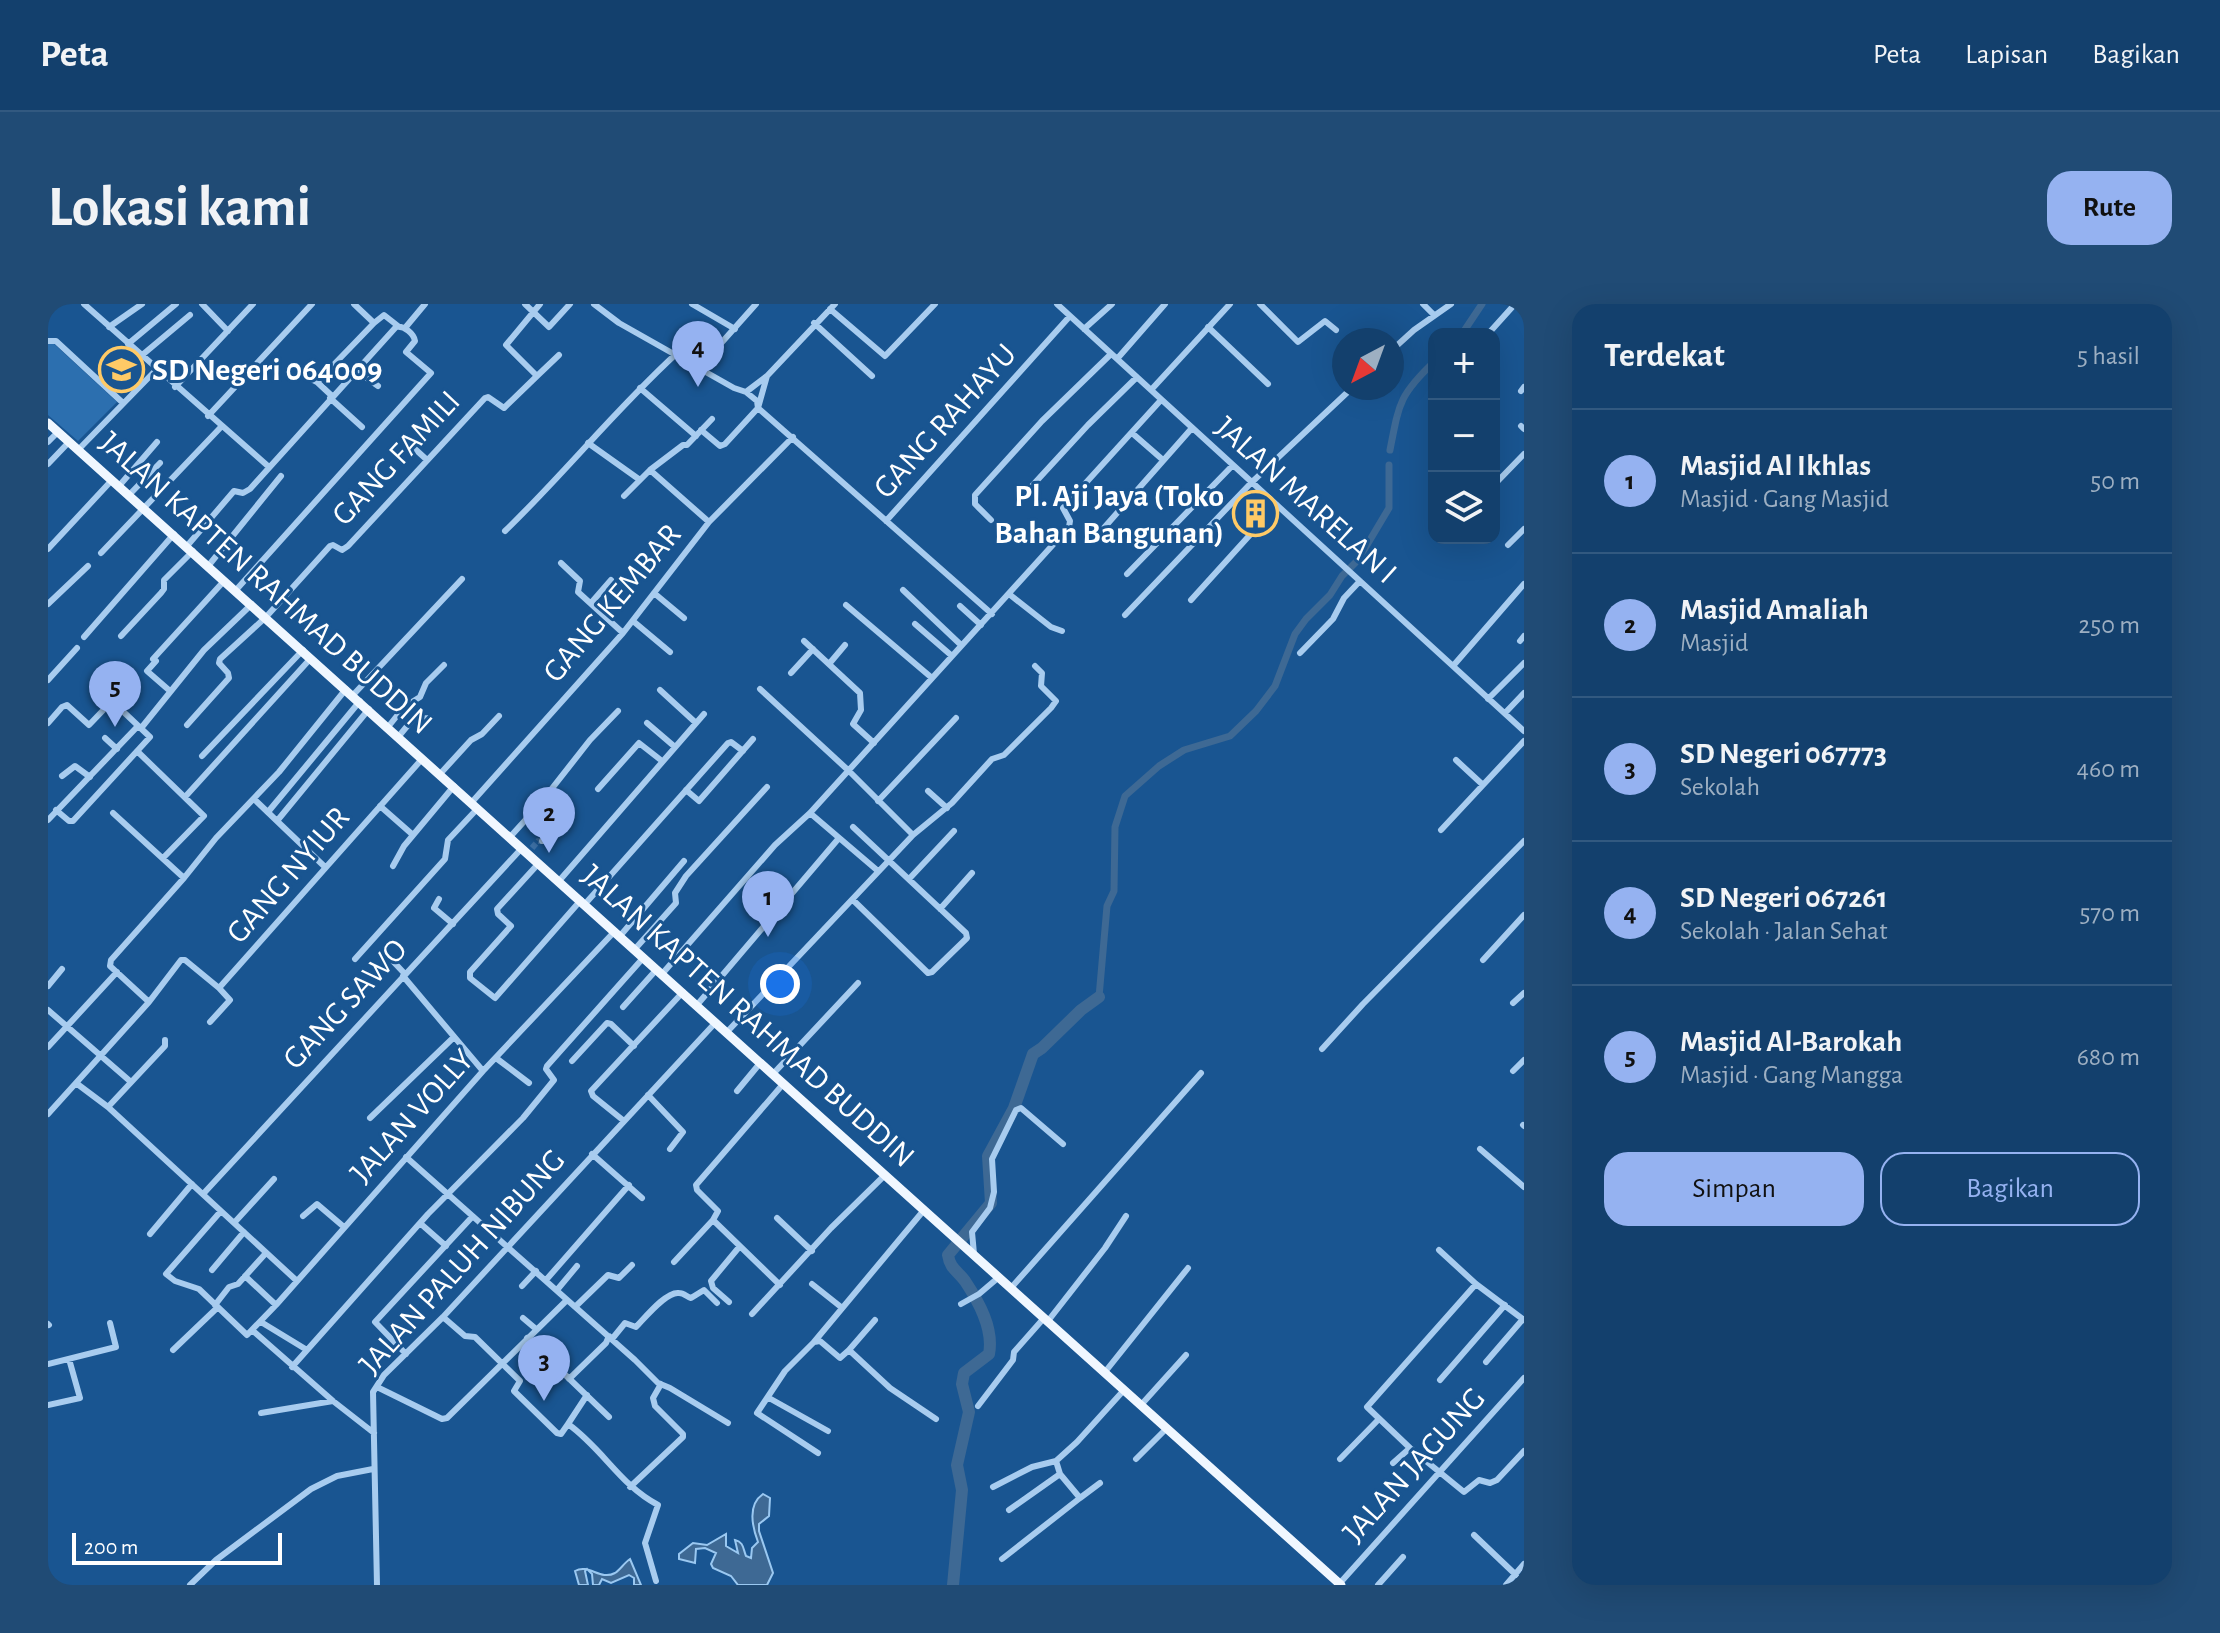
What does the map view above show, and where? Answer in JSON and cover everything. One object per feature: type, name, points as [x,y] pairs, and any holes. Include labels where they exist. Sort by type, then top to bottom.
[{"type":"main road","name":"JALAN KAPTEN RAHMAD BUDDIN","points":[[48,423],[510,837],[528,849],[539,863],[1340,1584]]},
{"type":"street","points":[[84,304],[269,467]]},
{"type":"street","points":[[109,327],[142,304]]},
{"type":"street","points":[[128,344],[176,304]]},
{"type":"street","points":[[202,304],[228,331]]},
{"type":"street","points":[[175,387],[253,304]]},
{"type":"street","points":[[208,416],[312,304]]},
{"type":"street","points":[[354,304],[374,323]]},
{"type":"street","points":[[121,636],[161,593],[164,580],[234,491],[243,493],[249,490],[331,397],[425,304]]},
{"type":"street","points":[[525,304],[549,327]]},
{"type":"street","points":[[540,304],[506,345],[537,376],[559,355]]},
{"type":"street","points":[[546,335],[549,327],[570,304]]},
{"type":"street","points":[[594,304],[619,323],[746,392],[757,401],[758,408],[992,614]]},
{"type":"street","points":[[692,304],[735,329]]},
{"type":"street","points":[[699,368],[756,304]]},
{"type":"street","points":[[746,392],[767,376],[832,307],[885,356],[935,304]]},
{"type":"street","name":"JALAN MARELAN I","points":[[1057,304],[1524,731]]},
{"type":"street","points":[[1084,329],[1112,304]]},
{"type":"street","points":[[991,520],[975,504],[975,495],[1042,421],[1114,356],[1165,304]]},
{"type":"street","points":[[1260,304],[1298,342],[1325,321],[1334,328]]},
{"type":"street","points":[[1423,304],[1434,315]]},
{"type":"street","points":[[1404,340],[1451,304]]},
{"type":"street","points":[[1493,328],[1515,304]]},
{"type":"street","points":[[1151,390],[1228,305]]},
{"type":"street","points":[[141,356],[190,315]]},
{"type":"street","points":[[236,590],[431,373],[406,352],[415,339],[385,315],[317,382]]},
{"type":"street","name":"GANG RAHAYU","points":[[886,521],[1070,316]]},
{"type":"street","points":[[814,323],[872,376]]},
{"type":"street","points":[[1208,327],[1268,384]]},
{"type":"street","points":[[48,341],[56,341],[123,403]]},
{"type":"street","points":[[505,531],[676,354]]},
{"type":"street","points":[[78,450],[156,370]]},
{"type":"street","points":[[357,371],[378,386]]},
{"type":"street","points":[[303,375],[317,382],[362,427]]},
{"type":"street","name":"GANG FAMILI","points":[[187,725],[229,678],[220,659],[266,617],[330,546],[342,550],[348,546],[485,398],[504,408],[537,376]]},
{"type":"street","points":[[640,388],[698,433],[722,446],[758,408],[767,376]]},
{"type":"street","points":[[1031,487],[1137,377]]},
{"type":"street","points":[[623,1007],[775,845],[810,813],[992,614],[1069,527],[1070,521],[1063,508],[1161,400]]},
{"type":"street","points":[[1125,615],[1251,483],[1339,400]]},
{"type":"street","points":[[624,496],[650,470],[687,445],[712,419]]},
{"type":"street","points":[[101,553],[221,427]]},
{"type":"street","points":[[1095,538],[1192,428]]},
{"type":"street","points":[[48,442],[58,432]]},
{"type":"street","points":[[1132,433],[1163,460]]},
{"type":"street","name":"GANG KEMBAR","points":[[355,959],[445,859],[448,840],[475,805],[633,621],[709,522],[793,437]]},
{"type":"street","points":[[404,439],[426,459]]},
{"type":"street","points":[[48,464],[69,442]]},
{"type":"street","points":[[48,549],[157,442]]},
{"type":"street","points":[[588,443],[640,480]]},
{"type":"street","points":[[1500,479],[1524,454]]},
{"type":"street","points":[[129,495],[160,463]]},
{"type":"street","points":[[1127,574],[1233,465]]},
{"type":"street","points":[[650,470],[709,522]]},
{"type":"street","points":[[209,565],[281,476]]},
{"type":"street","points":[[1191,600],[1277,505]]},
{"type":"street","points":[[1508,545],[1524,529]]},
{"type":"street","points":[[84,637],[171,532]]},
{"type":"street","points":[[561,563],[580,581],[578,591],[623,633]]},
{"type":"street","points":[[48,604],[88,566]]},
{"type":"street","points":[[149,1002],[110,966],[111,960],[216,838],[462,579]]},
{"type":"street","points":[[1300,653],[1333,619],[1358,579]]},
{"type":"street","points":[[170,691],[147,671],[156,661],[153,659],[225,580]]},
{"type":"street","points":[[591,603],[611,580]]},
{"type":"street","points":[[1453,666],[1524,584]]},
{"type":"street","points":[[903,590],[961,645]]},
{"type":"street","points":[[654,593],[684,618]]},
{"type":"street","points":[[1009,594],[1051,627],[1062,631]]},
{"type":"street","points":[[48,820],[137,727],[142,727],[204,650],[252,604]]},
{"type":"street","points":[[846,605],[932,678]]},
{"type":"street","points":[[960,606],[981,625]]},
{"type":"street","points":[[633,621],[670,652]]},
{"type":"street","points":[[915,624],[952,656]]},
{"type":"street","points":[[804,641],[860,693],[861,710],[853,724],[874,743]]},
{"type":"street","points":[[829,664],[845,645]]},
{"type":"street","points":[[48,680],[77,648]]},
{"type":"street","points":[[791,673],[813,649]]},
{"type":"street","points":[[202,756],[307,654]]},
{"type":"street","points":[[185,797],[307,654]]},
{"type":"street","points":[[1488,699],[1524,663]]},
{"type":"street","points":[[388,727],[404,707],[420,697],[426,683],[444,665]]},
{"type":"street","points":[[727,1032],[889,859],[947,808],[992,759],[1004,755],[1055,703],[1055,699],[1041,686],[1042,673],[1035,666]]},
{"type":"street","points":[[760,689],[913,835]]},
{"type":"street","points":[[660,690],[696,723]]},
{"type":"street","points":[[56,810],[73,821],[150,737],[102,691]]},
{"type":"street","points":[[1505,713],[1524,693]]},
{"type":"street","points":[[268,812],[353,695]]},
{"type":"street","points":[[48,723],[65,705],[89,725],[112,701]]},
{"type":"street","points":[[277,821],[369,709]]},
{"type":"street","points":[[510,837],[618,711]]},
{"type":"street","points":[[559,881],[704,714]]},
{"type":"street","points":[[1516,723],[1524,715]]},
{"type":"street","points":[[440,774],[471,740],[482,734],[499,716]]},
{"type":"street","points":[[399,736],[413,719],[431,718]]},
{"type":"street","points":[[878,801],[956,718]]},
{"type":"street","points":[[647,723],[675,747]]},
{"type":"street","points":[[105,738],[117,749]]},
{"type":"street","points":[[686,790],[699,801],[753,739]]},
{"type":"street","points":[[1441,830],[1524,741]]},
{"type":"street","points":[[539,863],[497,909],[498,914],[511,926],[469,973],[470,978],[494,998],[730,742],[743,751]]},
{"type":"street","points":[[598,789],[639,743],[662,761]]},
{"type":"street","points":[[137,751],[204,816],[164,857]]},
{"type":"street","name":"GANG NYIUR","points":[[210,1022],[230,1000],[219,988],[422,758]]},
{"type":"street","points":[[1456,760],[1483,785]]},
{"type":"street","points":[[62,776],[75,766],[90,777]]},
{"type":"street","points":[[393,866],[401,850],[454,786]]},
{"type":"street","points":[[635,949],[676,903],[675,893],[686,876],[767,787]]},
{"type":"street","points":[[928,791],[947,808]]},
{"type":"street","points":[[254,799],[325,867]]},
{"type":"street","points":[[380,806],[413,835]]},
{"type":"street","points":[[113,813],[184,878]]},
{"type":"street","points":[[810,813],[878,871]]},
{"type":"street","points":[[542,841],[547,841],[571,815]]},
{"type":"street","points":[[853,827],[966,933],[967,938],[928,973],[853,900]]},
{"type":"street","points":[[909,879],[954,831]]},
{"type":"street","points":[[697,1005],[839,838]]},
{"type":"street","points":[[1322,1049],[1524,841]]},
{"type":"street","name":"GANG SAWO","points":[[204,1193],[404,975],[528,849]]},
{"type":"street","name":"JALAN VOLLY","points":[[249,1332],[483,1071],[618,934],[684,861]]},
{"type":"street","points":[[940,909],[972,873]]},
{"type":"street","points":[[439,899],[434,908],[453,924]]},
{"type":"street","points":[[1483,960],[1524,915]]},
{"type":"street","points":[[388,956],[483,1071]]},
{"type":"street","points":[[292,1367],[448,1194],[523,1118],[554,1079],[547,1066],[644,957]]},
{"type":"street","points":[[48,1114],[149,1002],[182,960],[219,988]]},
{"type":"street","points":[[48,986],[62,969]]},
{"type":"street","points":[[48,1047],[117,972]]},
{"type":"street","points":[[773,1074],[858,983]]},
{"type":"street","points":[[623,1122],[591,1095],[591,1091],[683,992]]},
{"type":"street","points":[[1513,1003],[1524,993]]},
{"type":"street","points":[[48,1010],[131,1082]]},
{"type":"street","name":"JALAN PALUH NIBUNG","points":[[377,1585],[373,1392],[384,1375],[443,1317],[716,1022]]},
{"type":"street","points":[[572,1061],[607,1023],[634,1046]]},
{"type":"street","points":[[370,1118],[453,1038]]},
{"type":"street","points":[[108,1107],[165,1046],[165,1040]]},
{"type":"street","points":[[496,1058],[529,1083]]},
{"type":"street","points":[[1513,1071],[1524,1060]]},
{"type":"street","points":[[737,1091],[761,1062]]},
{"type":"street","points":[[1011,1288],[1201,1073]]},
{"type":"street","points":[[76,1083],[108,1107],[204,1193],[297,1281]]},
{"type":"street","points":[[674,1262],[718,1211],[697,1190],[696,1185],[784,1083]]},
{"type":"street","points":[[648,1095],[683,1132],[670,1149]]},
{"type":"street","points":[[974,1254],[972,1232],[989,1210],[993,1197],[992,1159],[1018,1108],[1037,1120],[1063,1144]]},
{"type":"street","points":[[1480,1149],[1524,1187]]},
{"type":"street","points":[[592,1154],[642,1198]]},
{"type":"street","points":[[406,1157],[546,1280],[651,1378],[725,1422]]},
{"type":"street","points":[[752,1314],[885,1175]]},
{"type":"street","points":[[234,1223],[274,1179]]},
{"type":"street","points":[[150,1234],[192,1184]]},
{"type":"street","points":[[546,1280],[629,1185]]},
{"type":"street","points":[[303,1216],[317,1204],[344,1227]]},
{"type":"street","points":[[818,1453],[757,1413],[785,1371],[814,1342],[924,1210]]},
{"type":"street","points":[[221,1211],[166,1273],[175,1281],[197,1288],[374,1433]]},
{"type":"street","points":[[978,1406],[1013,1360],[1014,1352],[1105,1248],[1126,1216]]},
{"type":"street","points":[[406,1354],[375,1322],[472,1217]]},
{"type":"street","points":[[777,1218],[812,1251]]},
{"type":"street","points":[[713,1220],[780,1285]]},
{"type":"street","points":[[421,1224],[446,1246]]},
{"type":"street","points":[[212,1270],[244,1232]]},
{"type":"street","points":[[729,1302],[713,1288],[711,1281],[740,1246]]},
{"type":"street","points":[[1439,1250],[1476,1284],[1523,1316],[1486,1362]]},
{"type":"street","points":[[173,1350],[216,1306],[229,1287],[237,1285],[266,1253]]},
{"type":"street","points":[[575,1307],[608,1275],[619,1278],[632,1265]]},
{"type":"street","points":[[557,1290],[577,1266]]},
{"type":"street","points":[[1105,1372],[1188,1268]]},
{"type":"street","points":[[522,1286],[536,1271]]},
{"type":"street","points":[[245,1276],[276,1305]]},
{"type":"street","points":[[961,1304],[999,1277]]},
{"type":"street","points":[[812,1284],[841,1307]]},
{"type":"street","points":[[1476,1284],[1369,1404],[1368,1409],[1410,1448],[1466,1492],[1479,1480],[1490,1483],[1497,1480],[1524,1451]]},
{"type":"street","points":[[569,1379],[625,1323],[636,1327],[672,1294],[679,1293],[691,1298],[704,1290],[717,1303]]},
{"type":"street","points":[[377,1387],[442,1419],[455,1411],[567,1300]]},
{"type":"street","points":[[1440,1380],[1505,1305]]},
{"type":"street","points":[[443,1317],[465,1336],[475,1337],[520,1381],[514,1391],[557,1433],[561,1434],[587,1395]]},
{"type":"street","points":[[523,1318],[536,1329]]},
{"type":"street","points":[[814,1342],[820,1341],[840,1358],[875,1320]]},
{"type":"street","points":[[261,1322],[307,1350]]},
{"type":"street","points":[[48,1364],[116,1347],[110,1323]]},
{"type":"street","points":[[527,1338],[609,1417]]},
{"type":"street","points":[[849,1350],[890,1388],[936,1419]]},
{"type":"street","points":[[1141,1405],[1186,1355]]},
{"type":"street","points":[[48,1405],[80,1398],[69,1359]]},
{"type":"street","name":"JALAN JAGUNG","points":[[1340,1584],[1524,1378]]},
{"type":"street","points":[[630,1487],[683,1437],[655,1406],[653,1398],[659,1384]]},
{"type":"street","points":[[993,1487],[1032,1467],[1056,1461],[1124,1390]]},
{"type":"street","points":[[769,1398],[828,1431]]},
{"type":"street","points":[[261,1413],[333,1401]]},
{"type":"street","points":[[1340,1459],[1378,1420]]},
{"type":"street","points":[[568,1424],[591,1441],[630,1487],[658,1505],[645,1543],[656,1581]]},
{"type":"street","points":[[1136,1459],[1167,1428]]},
{"type":"street","points":[[1393,1463],[1410,1448]]},
{"type":"street","points":[[1056,1461],[1060,1474],[1080,1498]]},
{"type":"street","points":[[190,1585],[216,1560],[311,1489],[337,1476],[373,1469]]},
{"type":"street","points":[[1009,1510],[1060,1474]]},
{"type":"street","points":[[1002,1559],[1100,1483]]},
{"type":"street","points":[[1474,1535],[1516,1575]]},
{"type":"street","points":[[1378,1585],[1403,1557]]},
{"type":"street","points":[[1506,1585],[1524,1564]]},
{"type":"shaded area","points":[[51,341],[117,402],[78,441],[48,415],[48,344]]},
{"type":"shaded area","points":[[763,1494],[770,1498],[769,1516],[759,1524],[773,1573],[767,1585],[738,1585],[731,1576],[713,1568],[711,1564],[716,1553],[705,1548],[696,1549],[695,1563],[679,1559],[679,1554],[693,1543],[707,1545],[726,1534],[726,1546],[738,1553],[735,1540],[738,1541],[746,1556],[751,1558],[752,1548],[758,1542],[753,1510]]},
{"type":"shaded area","points":[[630,1559],[641,1585],[634,1585],[634,1578],[629,1575],[611,1583],[602,1579],[599,1585],[593,1585],[592,1574],[588,1570],[610,1575]]},
{"type":"shaded area","points":[[587,1569],[588,1585],[579,1585],[575,1571]]},
{"type":"waterway","points":[[1466,328],[1482,304]]},
{"type":"waterway","points":[[1390,450],[1402,401],[1428,368]]},
{"type":"waterway","points":[[1099,997],[1107,906],[1114,891],[1115,827],[1125,796],[1159,766],[1184,750],[1230,736],[1256,711],[1275,686],[1295,634],[1358,560],[1389,508],[1389,465]]},
{"type":"waterway","points":[[953,1585],[962,1490],[957,1465],[969,1412],[962,1384],[964,1373],[989,1354],[990,1345],[980,1307],[965,1281],[952,1267],[948,1255],[991,1203],[988,1156],[1014,1108],[1033,1054],[1099,997]]},
{"type":"tunnel","points":[[532,848],[542,841]]},
{"type":"place","name":"SD Negeri 064009","points":[[121,370]]},
{"type":"place","name":"SD Negeri 067261","points":[[698,387]]},
{"type":"place","name":"Pl. Aji Jaya (Toko Bahan Bangunan)","points":[[1255,514]]},
{"type":"place","name":"Masjid Al-Barokah","points":[[115,727]]},
{"type":"place","name":"Masjid Amaliah","points":[[549,853]]},
{"type":"place","name":"Masjid Al Ikhlas","points":[[768,937]]},
{"type":"place","name":"SD Negeri 067773","points":[[544,1401]]}]
